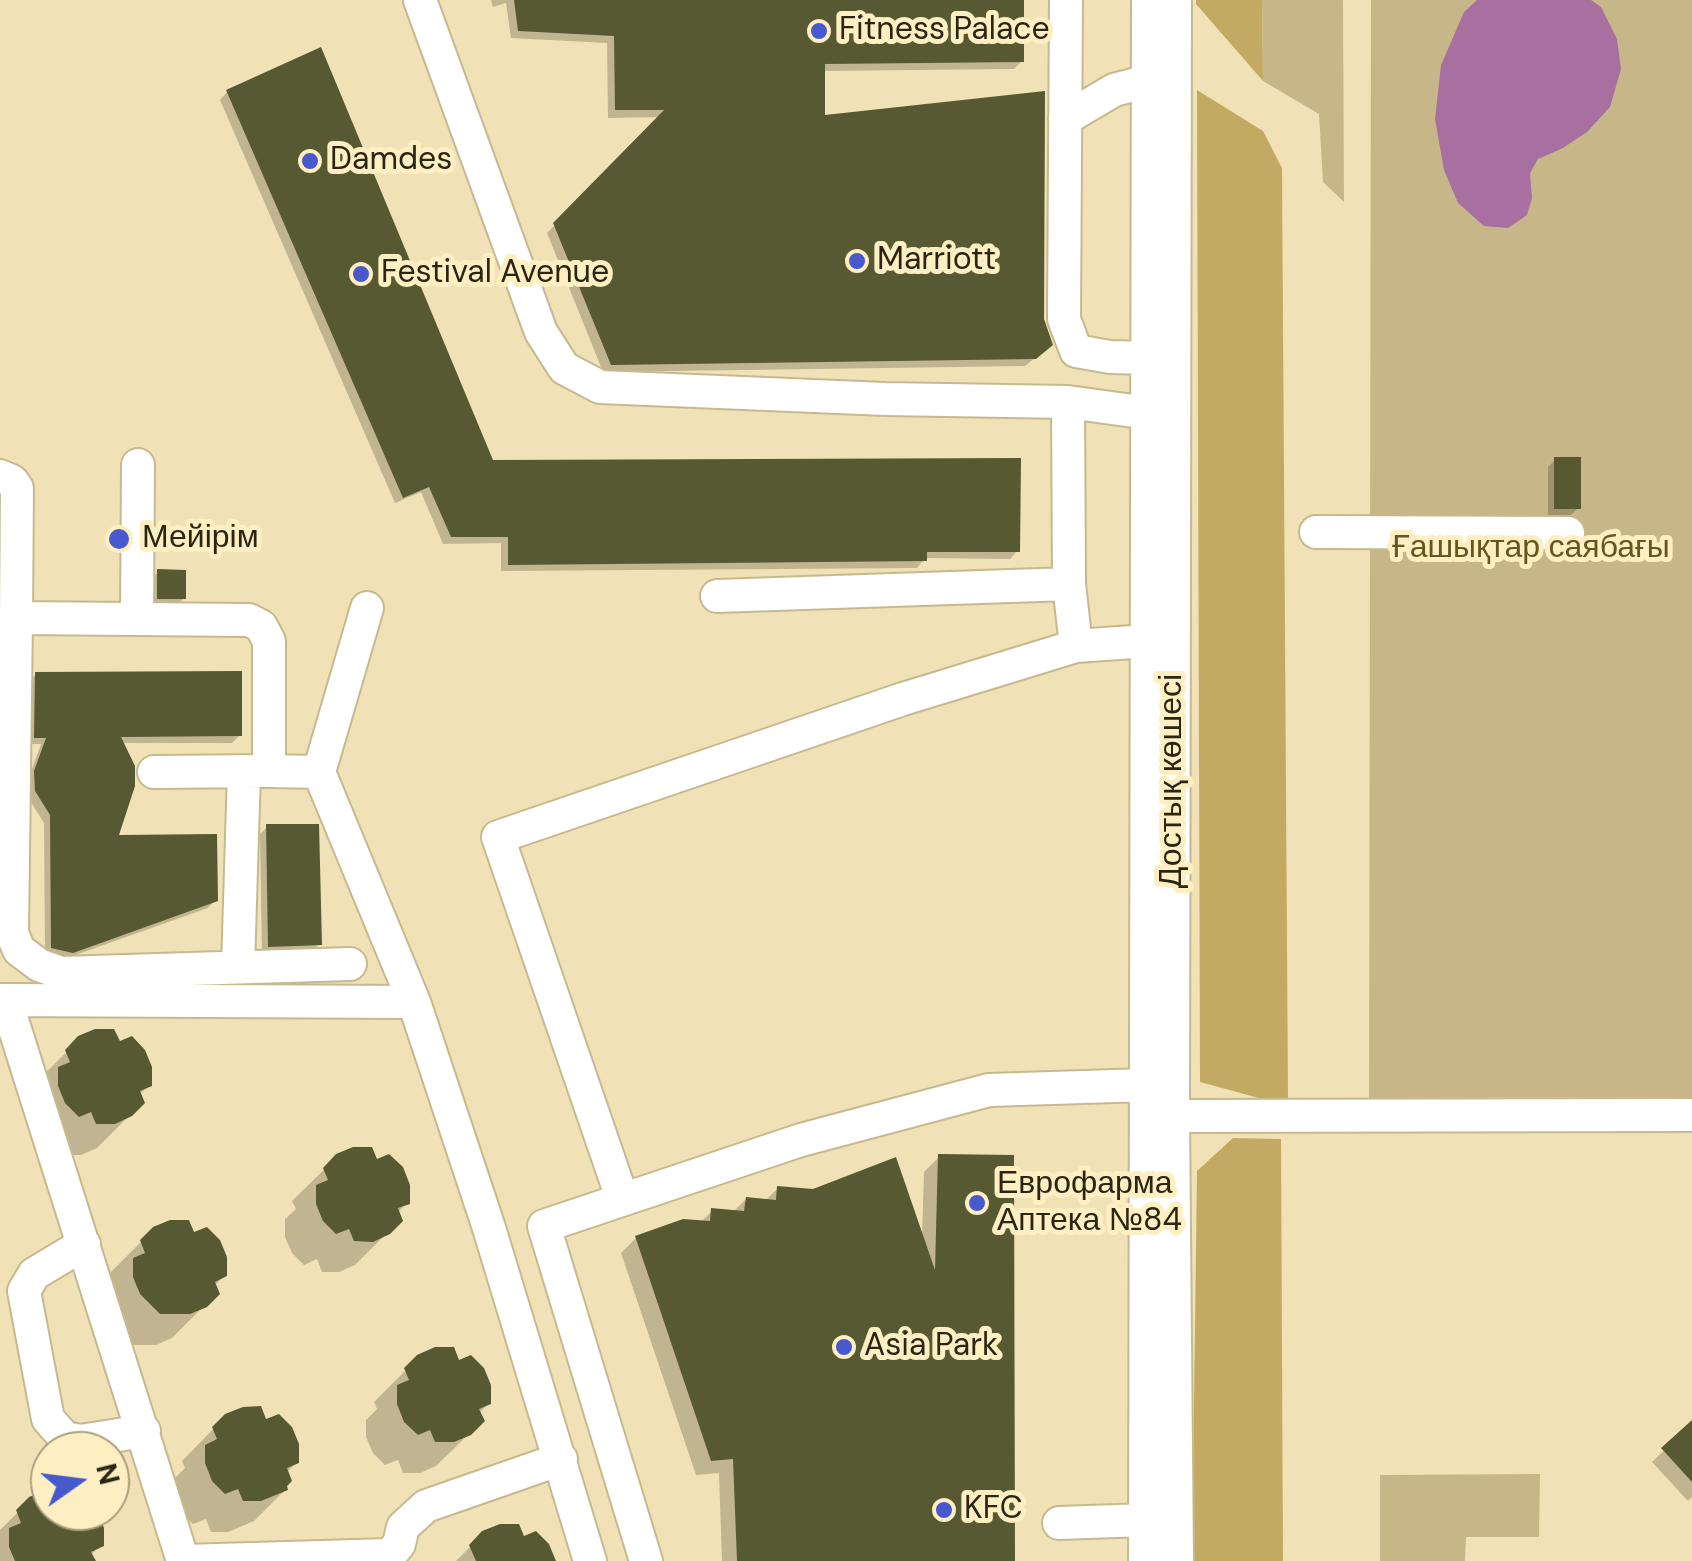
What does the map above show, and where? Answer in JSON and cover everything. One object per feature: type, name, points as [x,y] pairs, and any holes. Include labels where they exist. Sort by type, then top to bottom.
[{"type":"street","points":[[420,0],[541,332],[564,368],[600,388],[1068,402],[1161,412]]},
{"type":"street","points":[[1066,0],[1064,319],[1076,350],[1110,357],[1148,358]]},
{"type":"street","name":"Достық көшесі","points":[[1148,0],[1148,358],[1161,412],[1177,1561]]},
{"type":"street","name":"Достық көшесі","points":[[1146,1561],[1147,641],[1161,412],[1175,0]]},
{"type":"street","points":[[1065,119],[1114,90],[1148,81]]},
{"type":"street","points":[[1068,402],[1069,584],[1076,646]]},
{"type":"street","points":[[137,617],[138,465]]},
{"type":"street","points":[[0,476],[12,480],[16,488],[12,933],[20,950],[39,965],[60,973],[350,964]]},
{"type":"street","points":[[1316,532],[1568,533]]},
{"type":"street","points":[[717,596],[1069,584]]},
{"type":"street","points":[[367,608],[319,772],[414,1002],[590,1561]]},
{"type":"street","points":[[16,618],[249,620],[262,626],[268,640],[238,967]]},
{"type":"street","points":[[622,1198],[498,837],[903,698],[1076,646],[1147,641]]},
{"type":"street","points":[[154,772],[319,772]]},
{"type":"street","points":[[414,1002],[3,1000],[184,1561],[390,1555],[399,1544],[403,1527],[426,1506],[561,1460]]},
{"type":"street","points":[[646,1561],[544,1226],[800,1140],[989,1090],[1146,1085]]},
{"type":"street","points":[[1173,1116],[1692,1115]]},
{"type":"street","points":[[84,1244],[34,1274],[24,1291],[48,1418],[65,1438],[80,1441],[144,1431]]},
{"type":"street","points":[[1059,1522],[1146,1520]]},
{"type":"green space","points":[[1262,0],[1343,0],[1344,202],[1323,182],[1319,114],[1263,81]]},
{"type":"green space","name":"Ғашықтар саябағы","points":[[1371,0],[1692,0],[1692,1097],[1369,1098]]},
{"type":"green space","points":[[1540,1474],[1539,1537],[1466,1537],[1465,1561],[1380,1561],[1380,1475]]},
{"type":"shaded area","points":[[1196,0],[1262,0],[1263,81],[1196,4]]},
{"type":"shaded area","points":[[1477,0],[1591,0],[1601,7],[1617,39],[1621,69],[1610,107],[1587,132],[1538,159],[1530,173],[1532,198],[1527,215],[1508,228],[1484,226],[1458,203],[1444,170],[1435,119],[1441,65],[1464,12]]},
{"type":"shaded area","points":[[1197,90],[1263,131],[1282,168],[1288,1099],[1259,1098],[1200,1082]]},
{"type":"shaded area","points":[[1233,1138],[1281,1139],[1283,1561],[1192,1561],[1197,1171]]},
{"type":"building","points":[[514,0],[1024,0],[1024,62],[825,64],[825,115],[1045,91],[1044,319],[1053,345],[1036,359],[611,365],[553,223],[664,110],[615,110],[614,36],[518,31]]},
{"type":"building","name":"Festival Avenue","points":[[321,47],[493,460],[1021,458],[1020,552],[927,552],[927,561],[508,565],[508,537],[451,537],[429,487],[403,498],[226,90]]},
{"type":"building","points":[[1554,457],[1581,457],[1581,509],[1554,509]]},
{"type":"building","points":[[157,569],[186,570],[186,599],[157,599]]},
{"type":"building","points":[[242,671],[242,736],[121,737],[135,766],[135,786],[119,835],[217,834],[218,901],[73,953],[51,948],[50,815],[35,791],[34,771],[46,738],[34,738],[35,672]]},
{"type":"building","points":[[266,824],[319,824],[322,945],[268,947]]},
{"type":"building","points":[[95,1029],[114,1029],[120,1041],[132,1036],[145,1050],[152,1067],[152,1086],[140,1091],[145,1103],[132,1116],[115,1124],[96,1124],[91,1112],[79,1117],[65,1103],[58,1086],[58,1067],[70,1062],[65,1050],[78,1036]]},
{"type":"building","points":[[353,1147],[372,1147],[377,1159],[389,1154],[403,1167],[410,1185],[410,1204],[398,1208],[403,1221],[390,1234],[373,1242],[354,1241],[349,1229],[336,1234],[323,1221],[316,1204],[316,1185],[328,1180],[323,1168],[336,1154]]},
{"type":"building","name":"Asia Park","points":[[938,1154],[1014,1155],[1015,1561],[737,1561],[733,1459],[711,1461],[635,1236],[683,1219],[710,1221],[711,1208],[744,1211],[746,1197],[776,1200],[777,1186],[813,1189],[896,1157],[935,1270]]},
{"type":"building","points":[[170,1220],[189,1220],[194,1232],[207,1227],[220,1240],[227,1257],[227,1276],[215,1282],[220,1294],[207,1307],[190,1314],[160,1314],[140,1294],[133,1277],[133,1258],[145,1253],[140,1240],[153,1227]]},
{"type":"building","points":[[435,1347],[454,1347],[459,1360],[471,1355],[484,1368],[491,1385],[491,1404],[479,1409],[485,1421],[471,1435],[454,1442],[435,1442],[430,1430],[418,1435],[404,1422],[397,1404],[397,1385],[409,1380],[404,1368],[417,1355]]},
{"type":"building","points":[[261,1406],[266,1419],[279,1414],[292,1427],[299,1444],[299,1463],[287,1468],[292,1481],[288,1490],[261,1501],[243,1501],[238,1489],[225,1494],[212,1481],[205,1463],[205,1445],[217,1439],[212,1427],[225,1414]]},
{"type":"building","points":[[1692,1420],[1692,1482],[1661,1448]]},
{"type":"building","points":[[29,1497],[30,1531],[104,1531],[104,1546],[91,1552],[96,1561],[15,1561],[9,1547],[9,1528],[21,1523],[16,1510]]},
{"type":"building","points":[[500,1524],[519,1524],[524,1536],[536,1531],[549,1544],[556,1561],[476,1561],[469,1545],[482,1531]]},
{"type":"place","name":"Fitness Palace","points":[[819,31]]},
{"type":"place","name":"Damdes","points":[[310,161]]},
{"type":"place","name":"Marriott","points":[[857,261]]},
{"type":"place","name":"Festival Avenue","points":[[361,274]]},
{"type":"place","name":"Мейірім","points":[[119,539]]},
{"type":"place","name":"Еврофарма Аптека №84","points":[[977,1203]]},
{"type":"place","name":"Asia Park","points":[[844,1347]]},
{"type":"place","name":"KFC","points":[[944,1510]]}]
